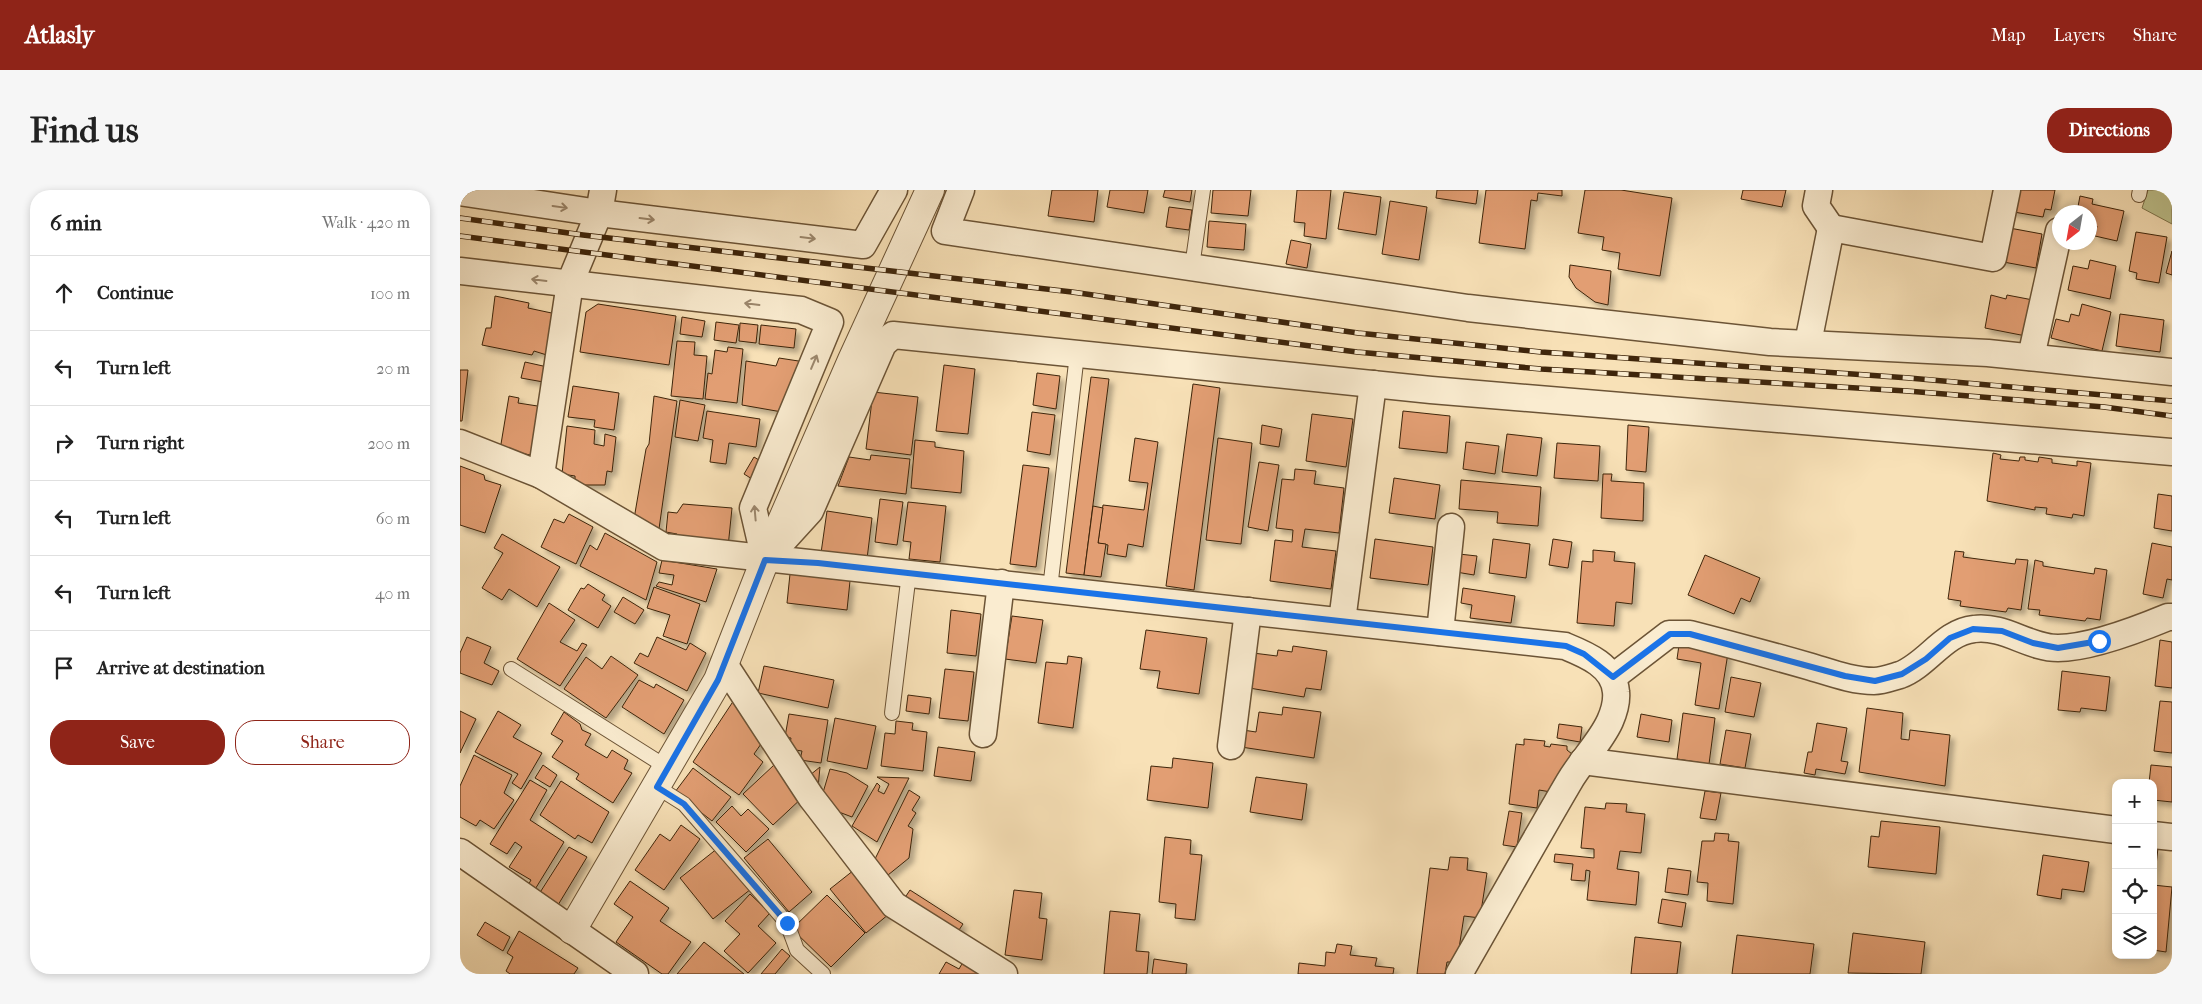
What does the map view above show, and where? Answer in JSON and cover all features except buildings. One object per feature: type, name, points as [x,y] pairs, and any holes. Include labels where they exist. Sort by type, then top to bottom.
[{"type":"street","points":[[460,192],[601,201],[863,245],[894,190]]},
{"type":"street","points":[[572,930],[718,680],[765,560],[852,360],[930,190]]},
{"type":"street","points":[[961,190],[945,231],[1468,308],[1770,342],[1988,353],[2172,372]]},
{"type":"street","points":[[1819,190],[1816,206],[1831,228],[1993,258],[2007,190]]},
{"type":"street","points":[[541,475],[570,283],[601,201]]},
{"type":"street","points":[[1808,343],[1831,228]]},
{"type":"street","points":[[2031,358],[2054,250]]},
{"type":"street","points":[[460,271],[801,310],[830,322],[753,508],[765,560]]},
{"type":"street","points":[[765,560],[810,511],[883,344],[893,335],[1373,384],[2172,452]]},
{"type":"street","points":[[1342,621],[1373,384]]},
{"type":"street","points":[[460,443],[541,475],[664,548],[765,560],[818,563],[1566,646],[1584,654],[1613,677],[1616,692],[1615,706],[1609,722],[1583,761],[1459,974]]},
{"type":"street","points":[[1440,632],[1451,527]]},
{"type":"street","points":[[983,734],[1001,583]]},
{"type":"street","points":[[1222,744],[1238,610]]},
{"type":"street","points":[[1613,677],[1670,634],[1690,634],[1845,676],[1875,681],[1902,674],[1926,659],[1950,638],[1973,629],[2002,631],[2033,643],[2058,648],[2099,641],[2172,617]]},
{"type":"street","points":[[724,664],[811,797],[894,905],[1004,974]]},
{"type":"street","points":[[1583,761],[2112,829]]},
{"type":"street","points":[[2157,836],[2172,838]]},
{"type":"street","points":[[460,852],[635,974]]},
{"type":"lane","points":[[1192,267],[1203,190]]},
{"type":"lane","points":[[1050,589],[1077,354]]},
{"type":"lane","points":[[892,712],[908,573]]},
{"type":"lane","points":[[511,669],[662,778],[787,923],[797,950],[823,974]]},
{"type":"green space","points":[[2148,190],[2172,190],[2172,224],[2142,208]]},
{"type":"railway","points":[[460,218],[583,235],[1072,292],[1358,333],[1541,352],[1909,378],[2172,401]]},
{"type":"railway","points":[[460,236],[1357,352],[1541,369],[1907,391],[2104,407],[2172,416]]},
{"type":"route","points":[[787,923],[684,804],[657,787],[718,680],[765,560],[818,563],[1566,646],[1584,654],[1613,677],[1670,634],[1690,634],[1845,676],[1875,681],[1902,674],[1926,659],[1950,638],[1973,629],[2002,631],[2033,643],[2058,648],[2099,641]]}]
